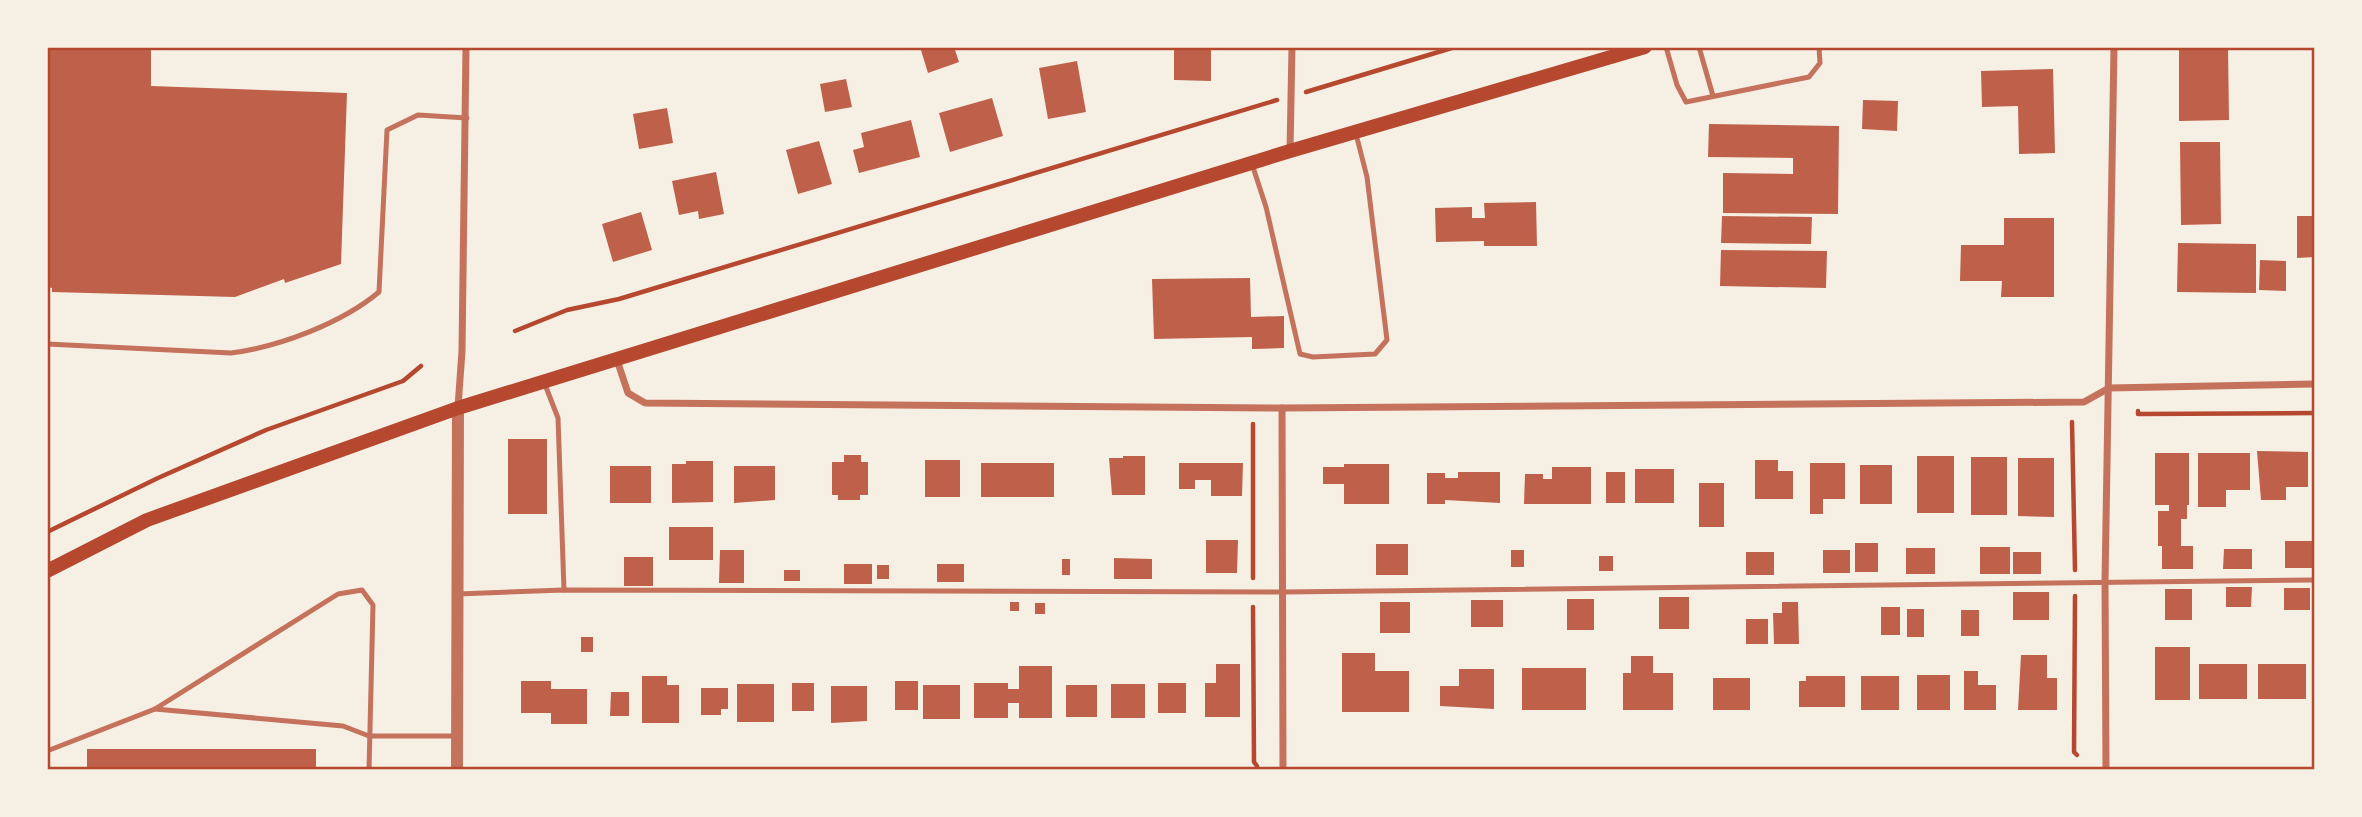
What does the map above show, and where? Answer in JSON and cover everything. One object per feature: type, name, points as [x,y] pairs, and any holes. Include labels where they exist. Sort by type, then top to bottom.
[{"type":"main road","points":[[47,571],[148,520],[457,408],[1290,151],[1645,47]]},
{"type":"street","points":[[457,770],[457,408],[462,351],[466,47]]},
{"type":"street","points":[[1290,151],[1292,47]]},
{"type":"street","points":[[2106,770],[2105,582],[2114,47]]},
{"type":"street","points":[[617,360],[628,393],[645,403],[1282,408],[2084,402],[2109,388],[2315,384]]},
{"type":"street","points":[[1282,408],[1283,770]]},
{"type":"lane","points":[[1666,47],[1677,85],[1686,102],[1809,77],[1820,63],[1819,47]]},
{"type":"lane","points":[[1699,47],[1713,96]]},
{"type":"lane","points":[[47,344],[241,352],[261,349],[358,310],[379,292],[387,130],[418,115],[467,118]]},
{"type":"lane","points":[[1252,164],[1266,207],[1300,354],[1313,357],[1375,354],[1387,340],[1367,177],[1356,132]]},
{"type":"lane","points":[[544,382],[558,418],[564,590]]},
{"type":"lane","points":[[455,594],[564,590],[1284,592],[2315,580]]},
{"type":"lane","points":[[47,751],[155,709],[338,594],[362,590],[373,605],[369,770]]},
{"type":"lane","points":[[155,709],[343,726],[369,736],[457,736]]},
{"type":"path","points":[[515,331],[567,310],[632,295],[1455,47]]},
{"type":"path","points":[[47,533],[158,478],[265,430],[403,382],[421,366]]},
{"type":"path","points":[[2138,411],[2138,414],[2315,413]]},
{"type":"building","points":[[47,47],[151,47],[151,86],[347,93],[341,264],[285,283],[284,279],[235,297],[52,292],[52,288],[47,287]]},
{"type":"building","points":[[920,47],[954,47],[959,62],[928,73]]},
{"type":"building","points":[[1174,47],[1211,47],[1211,81],[1174,80]]},
{"type":"building","points":[[2179,47],[2228,47],[2229,120],[2179,121]]},
{"type":"building","points":[[1077,61],[1086,112],[1048,119],[1039,68]]},
{"type":"building","points":[[2053,69],[2055,153],[2019,154],[2018,106],[1982,107],[1981,71]]},
{"type":"building","points":[[846,79],[852,107],[825,112],[820,84]]},
{"type":"building","points":[[992,98],[1003,136],[950,152],[939,113]]},
{"type":"building","points":[[1863,100],[1898,101],[1897,131],[1862,129]]},
{"type":"building","points":[[667,108],[673,143],[639,149],[633,114]]},
{"type":"building","points":[[911,120],[920,157],[859,173],[853,150],[864,147],[861,133]]},
{"type":"building","points":[[1709,124],[1839,126],[1838,214],[1723,213],[1723,173],[1793,174],[1793,158],[1708,157]]},
{"type":"building","points":[[819,141],[832,184],[798,194],[786,150]]},
{"type":"building","points":[[2180,142],[2220,142],[2221,224],[2181,225]]},
{"type":"building","points":[[716,172],[724,214],[699,219],[698,211],[679,215],[672,181]]},
{"type":"building","points":[[1536,202],[1537,246],[1484,246],[1484,241],[1436,242],[1435,208],[1472,207],[1472,218],[1485,218],[1484,203]]},
{"type":"building","points":[[641,212],[652,250],[613,262],[602,224]]},
{"type":"building","points":[[1722,216],[1812,217],[1811,244],[1721,243]]},
{"type":"building","points":[[2297,216],[2315,216],[2315,257],[2297,258]]},
{"type":"building","points":[[2004,218],[2054,218],[2054,297],[2001,297],[2002,281],[1960,281],[1961,245],[2004,245]]},
{"type":"building","points":[[2178,243],[2256,244],[2256,293],[2177,292]]},
{"type":"building","points":[[1721,250],[1827,251],[1826,288],[1720,286]]},
{"type":"building","points":[[2260,260],[2286,261],[2286,291],[2259,290]]},
{"type":"building","points":[[1250,278],[1251,317],[1284,316],[1284,348],[1252,349],[1252,337],[1154,339],[1152,279]]},
{"type":"building","points":[[508,439],[547,439],[547,514],[508,514]]},
{"type":"building","points":[[2257,451],[2308,452],[2308,487],[2286,487],[2286,500],[2261,500]]},
{"type":"building","points":[[2155,453],[2189,453],[2189,505],[2187,519],[2181,519],[2181,546],[2193,546],[2193,569],[2162,569],[2162,546],[2158,546],[2158,511],[2169,511],[2169,505],[2155,505]]},
{"type":"building","points":[[2198,453],[2250,453],[2250,490],[2226,490],[2226,507],[2198,507]]},
{"type":"building","points":[[844,455],[861,455],[861,462],[868,462],[868,495],[860,495],[860,500],[838,500],[838,495],[832,495],[832,462],[844,462]]},
{"type":"building","points":[[1145,456],[1145,495],[1112,495],[1109,458]]},
{"type":"building","points":[[1917,456],[1954,456],[1954,513],[1917,513]]},
{"type":"building","points":[[1971,457],[2007,457],[2007,515],[1971,515]]},
{"type":"building","points":[[2018,458],[2054,458],[2054,517],[2018,516]]},
{"type":"building","points":[[925,460],[960,460],[960,497],[925,497]]},
{"type":"building","points":[[1755,460],[1778,460],[1778,471],[1793,471],[1793,499],[1755,499]]},
{"type":"building","points":[[686,461],[713,461],[713,502],[672,503],[672,464],[686,464]]},
{"type":"building","points":[[981,463],[1054,463],[1054,497],[981,497]]},
{"type":"building","points":[[1179,463],[1243,463],[1242,496],[1211,496],[1211,480],[1195,480],[1195,489],[1179,489]]},
{"type":"building","points":[[1810,463],[1845,463],[1845,499],[1823,499],[1823,514],[1810,514]]},
{"type":"building","points":[[1344,464],[1389,464],[1389,504],[1344,504],[1344,484],[1323,484],[1323,467],[1344,467]]},
{"type":"building","points":[[1860,465],[1892,465],[1892,504],[1860,504]]},
{"type":"building","points":[[610,466],[651,466],[651,503],[610,503]]},
{"type":"building","points":[[734,466],[775,466],[775,500],[734,503]]},
{"type":"building","points":[[1552,467],[1591,467],[1591,504],[1524,504],[1525,474],[1543,474],[1543,479],[1552,479]]},
{"type":"building","points":[[1635,469],[1674,469],[1674,503],[1635,503]]},
{"type":"building","points":[[1458,472],[1500,472],[1500,503],[1445,500],[1445,504],[1427,504],[1427,473],[1445,473],[1445,478],[1458,478]]},
{"type":"building","points":[[1606,472],[1625,472],[1625,503],[1606,503]]},
{"type":"building","points":[[1699,483],[1724,483],[1724,527],[1699,527]]},
{"type":"building","points":[[669,527],[713,527],[713,560],[669,560]]},
{"type":"building","points":[[1206,540],[1238,540],[1237,573],[1206,573]]},
{"type":"building","points":[[2285,541],[2312,541],[2312,568],[2285,568]]},
{"type":"building","points":[[1855,543],[1878,543],[1878,572],[1855,572]]},
{"type":"building","points":[[1376,544],[1408,544],[1408,575],[1376,575]]},
{"type":"building","points":[[1980,547],[2010,547],[2010,574],[1980,574]]},
{"type":"building","points":[[1906,548],[1935,548],[1935,574],[1906,574]]},
{"type":"building","points":[[2224,549],[2252,549],[2252,569],[2223,569]]},
{"type":"building","points":[[720,550],[744,550],[744,583],[719,583]]},
{"type":"building","points":[[1511,550],[1524,550],[1524,567],[1511,567]]},
{"type":"building","points":[[1823,550],[1850,550],[1850,573],[1823,573]]},
{"type":"building","points":[[1746,552],[1774,552],[1774,575],[1746,575]]},
{"type":"building","points":[[2013,552],[2041,552],[2041,574],[2013,574]]},
{"type":"building","points":[[1599,556],[1613,556],[1613,571],[1599,571]]},
{"type":"building","points":[[624,557],[653,557],[653,586],[624,586]]},
{"type":"building","points":[[1114,558],[1152,559],[1152,579],[1114,579]]},
{"type":"building","points":[[1062,559],[1070,559],[1070,575],[1062,575]]},
{"type":"building","points":[[844,564],[872,564],[872,584],[844,584]]},
{"type":"building","points":[[937,564],[964,564],[964,582],[937,582]]},
{"type":"building","points":[[877,565],[889,565],[889,579],[877,579]]},
{"type":"building","points":[[784,570],[800,570],[800,581],[784,581]]},
{"type":"building","points":[[2226,587],[2252,587],[2251,607],[2226,607]]},
{"type":"building","points":[[2284,588],[2310,588],[2310,610],[2284,610]]},
{"type":"building","points":[[2165,589],[2192,589],[2192,620],[2165,620]]},
{"type":"building","points":[[2013,592],[2049,592],[2049,620],[2013,620]]},
{"type":"building","points":[[1659,597],[1689,597],[1689,629],[1659,629]]},
{"type":"building","points":[[1567,599],[1594,599],[1594,630],[1567,630]]},
{"type":"building","points":[[1471,600],[1503,600],[1503,627],[1471,627]]},
{"type":"building","points":[[1010,602],[1019,602],[1019,611],[1010,611]]},
{"type":"building","points":[[1380,602],[1410,602],[1410,633],[1380,633]]},
{"type":"building","points":[[1782,602],[1798,602],[1799,644],[1774,644],[1773,613],[1782,613]]},
{"type":"building","points":[[1035,603],[1045,603],[1045,614],[1035,614]]},
{"type":"building","points":[[1881,607],[1900,607],[1900,635],[1881,635]]},
{"type":"building","points":[[1907,609],[1924,609],[1924,637],[1907,637]]},
{"type":"building","points":[[1961,610],[1979,610],[1979,636],[1961,636]]},
{"type":"building","points":[[1746,619],[1768,619],[1768,644],[1746,644]]},
{"type":"building","points":[[581,637],[593,637],[593,652],[581,652]]},
{"type":"building","points":[[2155,647],[2190,647],[2190,700],[2155,700]]},
{"type":"building","points":[[1342,653],[1375,653],[1375,671],[1409,671],[1409,712],[1342,712]]},
{"type":"building","points":[[2021,655],[2047,655],[2047,678],[2057,678],[2057,710],[2018,710]]},
{"type":"building","points":[[1631,656],[1653,656],[1653,673],[1673,673],[1673,710],[1623,710],[1623,673],[1631,673]]},
{"type":"building","points":[[1216,664],[1240,664],[1240,717],[1205,717],[1205,683],[1216,683]]},
{"type":"building","points":[[2199,664],[2247,664],[2247,699],[2199,699]]},
{"type":"building","points":[[2258,664],[2306,664],[2306,699],[2258,699]]},
{"type":"building","points":[[1019,666],[1052,666],[1052,718],[1019,718],[1019,703],[1008,703],[1008,718],[974,718],[974,683],[1008,683],[1008,689],[1019,689]]},
{"type":"building","points":[[1522,668],[1586,668],[1586,710],[1522,710]]},
{"type":"building","points":[[1459,669],[1494,669],[1494,709],[1440,706],[1440,686],[1459,686]]},
{"type":"building","points":[[1964,671],[1978,671],[1978,685],[1996,685],[1996,710],[1964,710]]},
{"type":"building","points":[[1917,675],[1950,675],[1950,710],[1917,710]]},
{"type":"building","points":[[642,676],[667,676],[667,685],[679,685],[679,723],[642,723]]},
{"type":"building","points":[[1806,676],[1845,676],[1845,707],[1799,707],[1799,681],[1806,681]]},
{"type":"building","points":[[1861,676],[1899,676],[1899,710],[1861,710]]},
{"type":"building","points":[[1713,678],[1750,678],[1750,710],[1713,710]]},
{"type":"building","points":[[521,681],[551,681],[551,689],[587,689],[587,724],[551,724],[551,713],[521,713]]},
{"type":"building","points":[[895,681],[918,681],[918,710],[895,710]]},
{"type":"building","points":[[792,683],[814,683],[814,711],[792,711]]},
{"type":"building","points":[[1158,683],[1186,683],[1186,713],[1158,713]]},
{"type":"building","points":[[737,684],[774,684],[774,722],[737,722]]},
{"type":"building","points":[[1111,684],[1145,684],[1145,718],[1111,718]]},
{"type":"building","points":[[923,685],[960,685],[960,719],[923,719]]},
{"type":"building","points":[[1066,685],[1097,685],[1097,717],[1066,717]]},
{"type":"building","points":[[831,686],[867,686],[867,721],[831,723]]},
{"type":"building","points":[[701,688],[728,688],[728,709],[721,709],[721,715],[701,715]]},
{"type":"building","points":[[611,692],[629,692],[629,716],[610,716]]},
{"type":"building","points":[[87,749],[316,749],[316,770],[87,770]]}]
